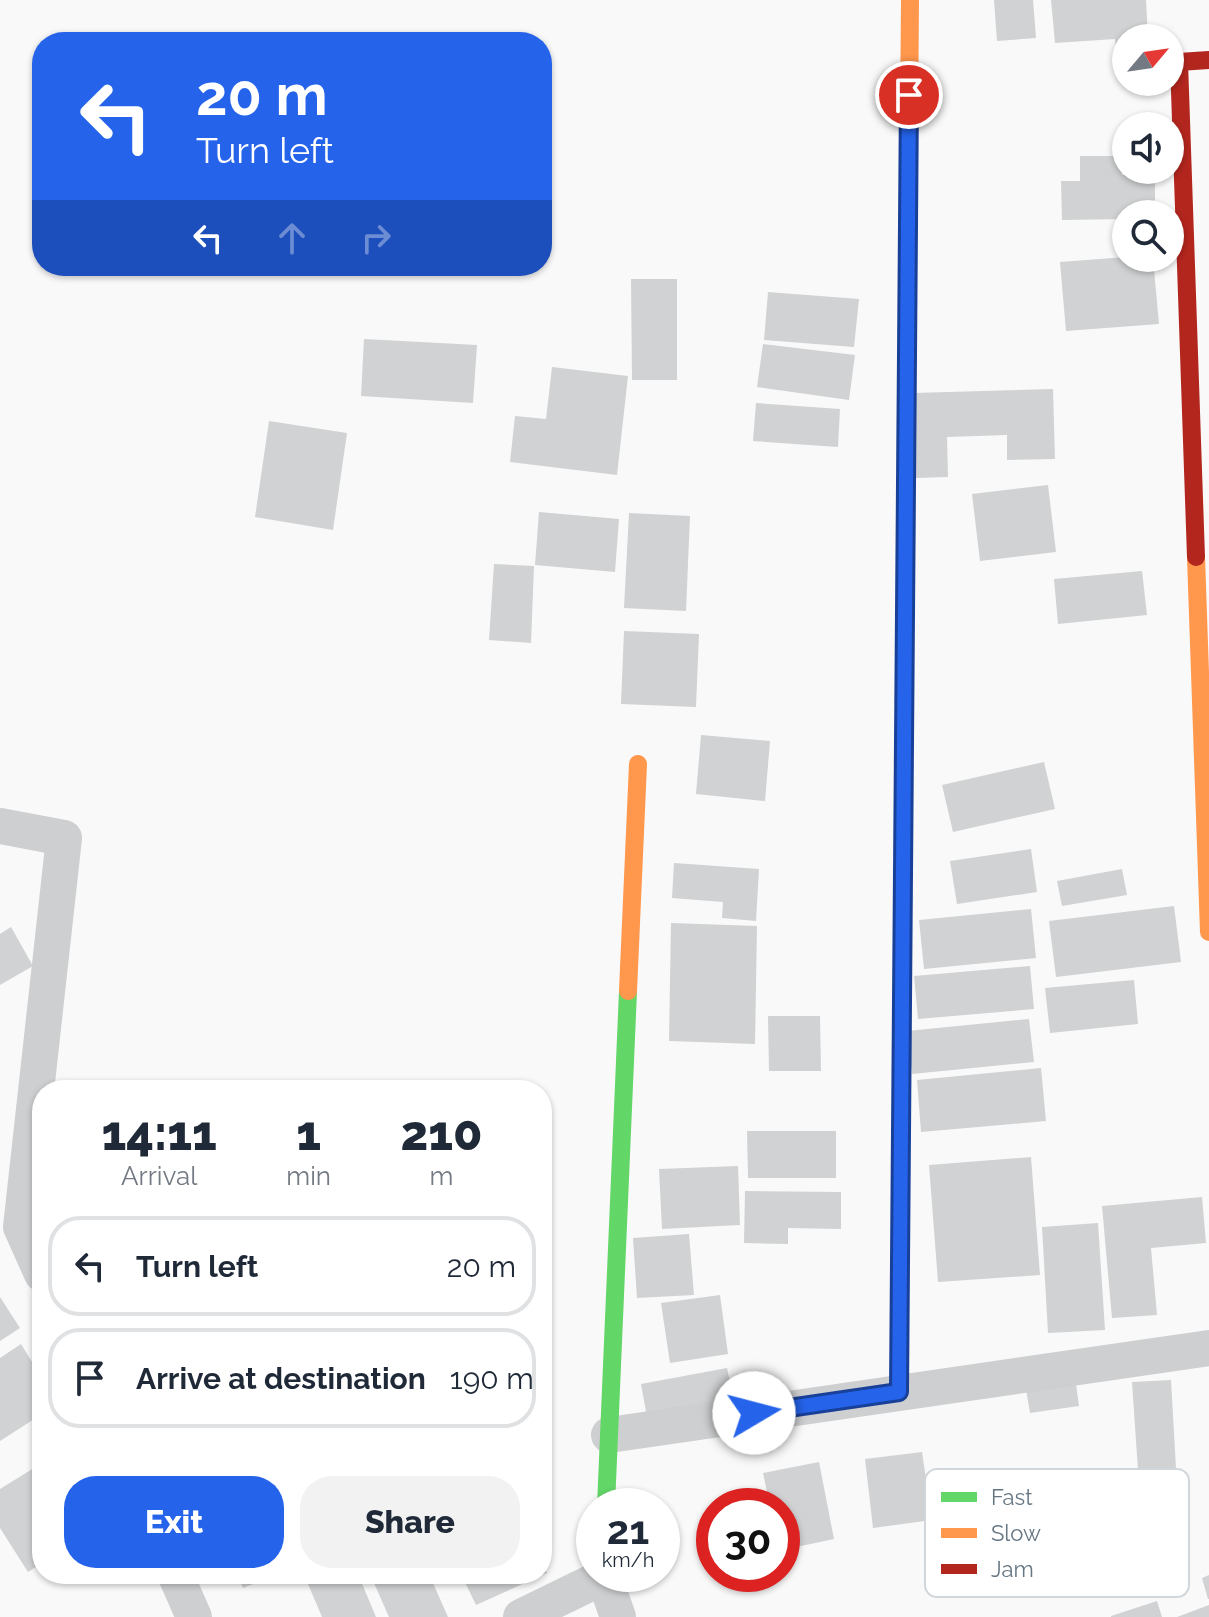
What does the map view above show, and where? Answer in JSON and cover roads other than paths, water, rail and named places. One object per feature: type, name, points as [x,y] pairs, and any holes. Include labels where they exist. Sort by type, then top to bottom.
[{"type":"street","points":[[899,1392],[910,0]]},
{"type":"street","points":[[1209,60],[1179,62],[1209,932]]},
{"type":"street","points":[[607,1488],[638,764]]},
{"type":"street","points":[[0,826],[64,838],[37,1080]]},
{"type":"street","points":[[32,1127],[21,1227],[32,1252]]},
{"type":"street","points":[[609,1435],[1209,1348]]},
{"type":"street","points":[[179,1584],[194,1617]]},
{"type":"street","points":[[521,1617],[576,1589]]},
{"type":"street","points":[[609,1592],[618,1617]]}]
